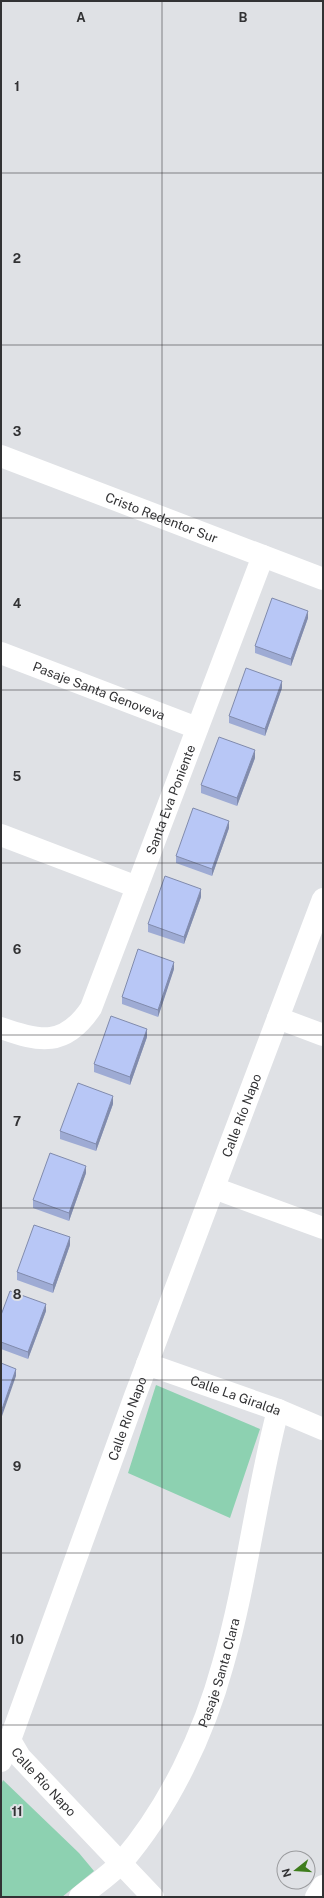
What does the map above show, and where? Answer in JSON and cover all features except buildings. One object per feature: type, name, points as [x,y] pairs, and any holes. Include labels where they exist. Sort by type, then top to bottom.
[{"type":"street","name":"Cristo Redentor Sur","points":[[1,456],[323,579]]},
{"type":"street","name":"Santa Eva Poniente","points":[[1,1028],[24,1037],[38,1039],[51,1038],[64,1034],[75,1028],[90,1008],[262,556]]},
{"type":"street","name":"Pasaje Santa Genoveva","points":[[1,653],[197,728]]},
{"type":"street","points":[[1,835],[137,887]]},
{"type":"street","name":"Calle Río Napo","points":[[153,1897],[20,1757],[10,1740],[147,1364],[323,899]]},
{"type":"street","points":[[278,1018],[323,1035]]},
{"type":"street","points":[[214,1188],[323,1228]]},
{"type":"street","name":"Calle La Giralda","points":[[147,1364],[278,1410],[323,1429]]},
{"type":"street","name":"Pasaje Santa Clara","points":[[80,1897],[121,1863],[147,1829],[179,1776],[214,1694],[230,1640],[263,1475],[278,1410]]},
{"type":"street","points":[[1,1762],[10,1740]]},
{"type":"street","points":[[316,1897],[323,1886]]},
{"type":"green space","points":[[156,1385],[260,1429],[230,1518],[128,1473]]},
{"type":"green space","points":[[3,1780],[79,1853],[94,1871],[62,1897],[1,1897],[1,1785]]}]
